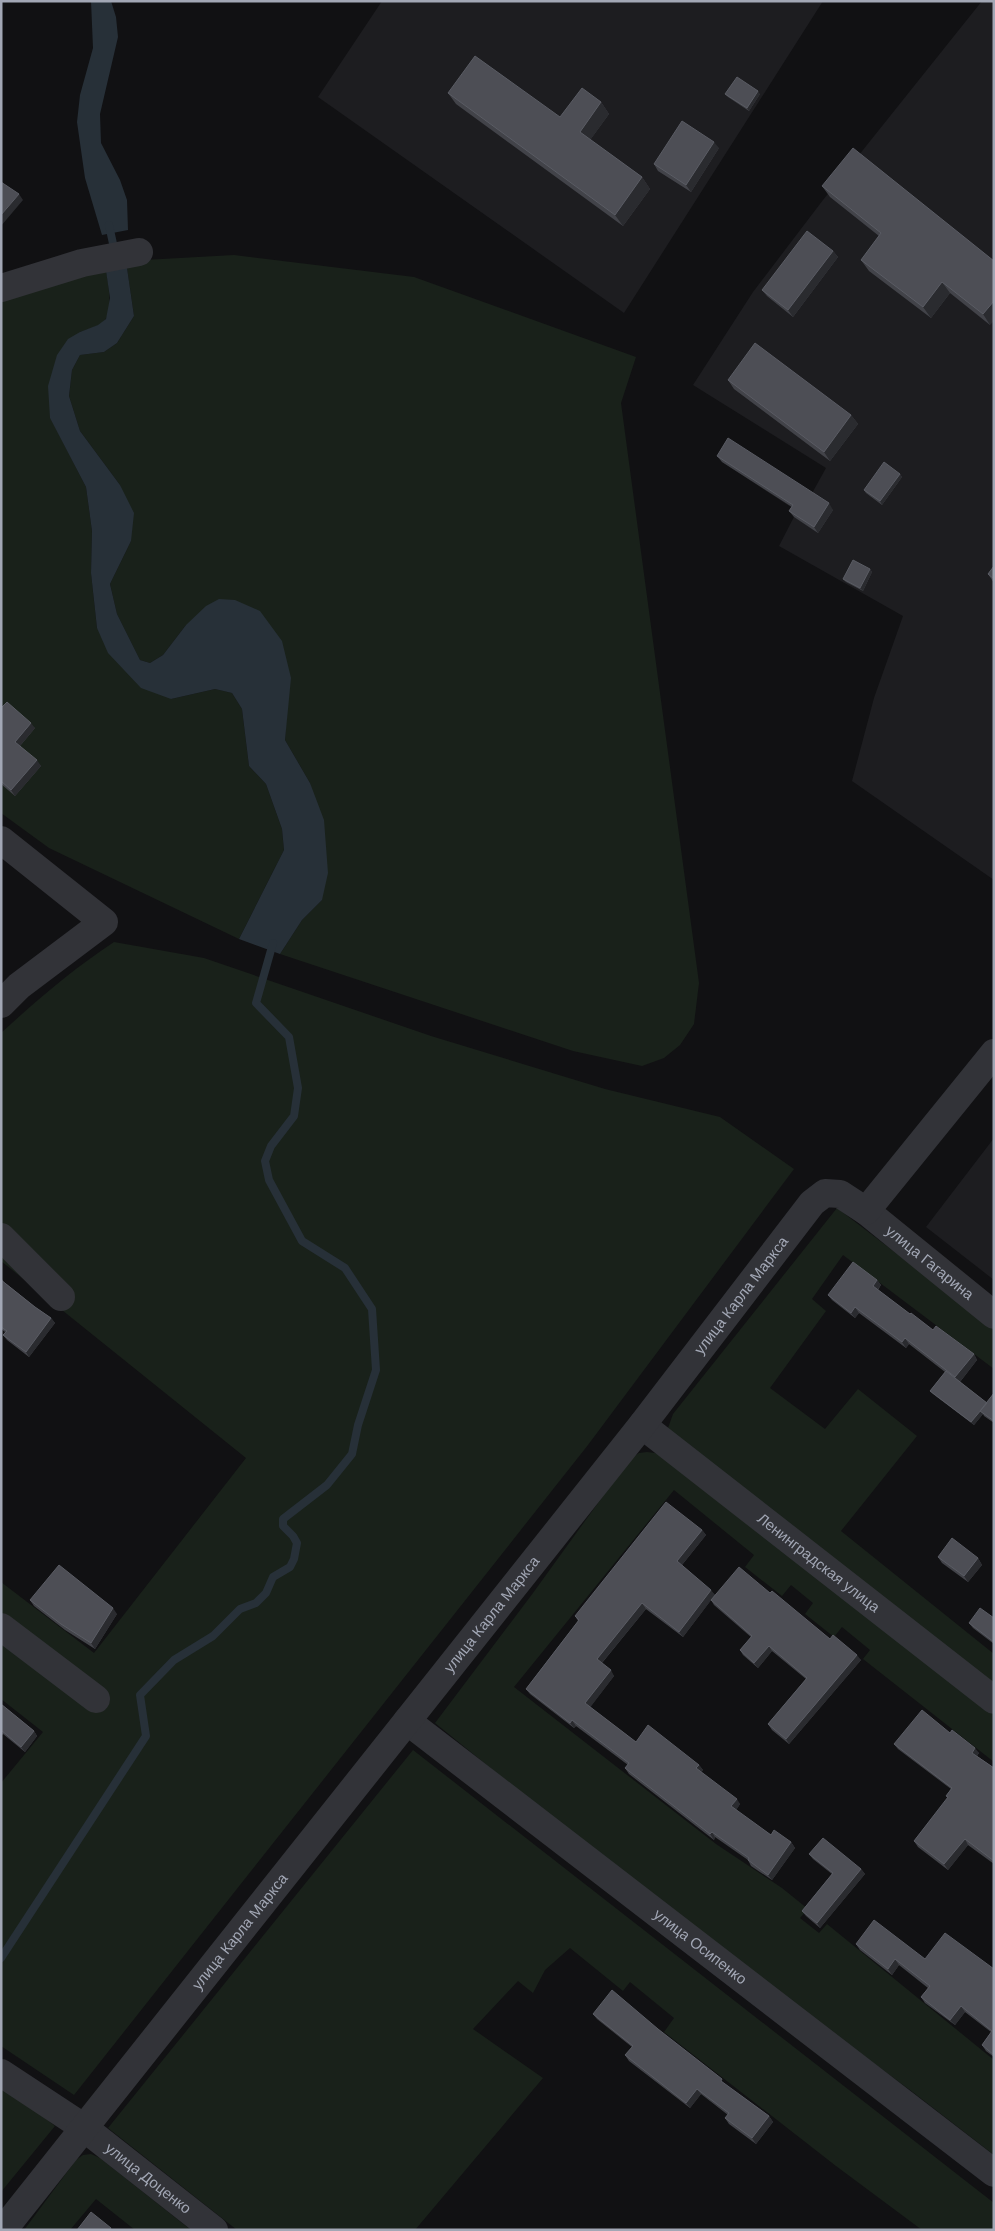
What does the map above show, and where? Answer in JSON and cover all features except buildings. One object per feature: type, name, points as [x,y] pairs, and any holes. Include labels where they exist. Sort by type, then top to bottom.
[{"type":"street","points":[[1,288],[82,263],[139,252]]},
{"type":"street","points":[[1,840],[104,922],[18,986],[1,1004]]},
{"type":"street","points":[[866,1211],[994,1053]]},
{"type":"street","name":"улица Карла Маркса","points":[[2,2230],[642,1425],[812,1203],[825,1193],[840,1194],[866,1211]]},
{"type":"street","name":"улица Гагарина","points":[[866,1211],[994,1315]]},
{"type":"street","points":[[1,1237],[62,1297]]},
{"type":"street","name":"Ленинградская улица","points":[[642,1425],[994,1700]]},
{"type":"street","points":[[1,1627],[96,1699]]},
{"type":"street","name":"улица Осипенко","points":[[407,1721],[994,2173]]},
{"type":"street","name":"улица Доценко","points":[[1,2073],[83,2127],[214,2230]]},
{"type":"shaded area","points":[[91,1],[111,1],[116,17],[118,37],[100,114],[101,143],[120,180],[127,200],[128,230],[102,235],[85,178],[77,122],[80,95],[93,48]]},
{"type":"shaded area","points":[[382,1],[823,1],[624,313],[318,97]]},
{"type":"shaded area","points":[[982,1],[994,1],[994,880],[852,781],[874,698],[903,616],[779,546],[797,511],[722,462],[733,445],[811,495],[826,468],[693,385],[753,292],[823,200]]},
{"type":"shaded area","points":[[234,255],[414,277],[636,357],[621,403],[699,983],[694,1024],[680,1045],[664,1058],[642,1066],[573,1051],[280,954],[302,920],[322,900],[310,783],[285,740],[287,709],[186,625],[163,655],[150,663],[140,660],[117,614],[110,584],[131,541],[120,485],[80,431],[69,396],[72,370],[80,355],[104,352],[117,343],[134,316],[126,261]]},
{"type":"shaded area","points":[[126,261],[134,316],[117,343],[104,352],[80,355],[72,370],[69,396],[80,431],[120,485],[134,513],[131,541],[110,584],[117,614],[140,660],[150,663],[163,655],[186,625],[206,606],[219,599],[235,600],[260,611],[282,641],[291,678],[285,740],[310,783],[324,820],[328,873],[322,900],[302,920],[280,954],[239,939],[284,850],[282,829],[266,784],[249,766],[242,709],[232,693],[215,689],[171,699],[141,688],[108,653],[97,628],[91,573],[92,531],[86,487],[50,418],[48,386],[57,355],[68,339],[98,325],[106,319],[110,298],[105,264]]},
{"type":"shaded area","points":[[105,264],[109,293],[108,315],[100,324],[80,332],[50,417],[86,487],[92,531],[91,573],[97,628],[171,699],[215,689],[232,693],[242,709],[249,766],[266,784],[282,829],[284,850],[239,939],[49,848],[1,813],[1,299]]},
{"type":"shaded area","points":[[114,942],[204,958],[431,1036],[605,1089],[720,1117],[794,1169],[588,1445],[74,2095],[1,2046],[1,1783],[43,1732],[1,1699],[1,1582],[94,1653],[246,1458],[1,1261],[1,1033],[56,985]]},
{"type":"shaded area","points":[[994,1138],[994,1280],[926,1227]]},
{"type":"shaded area","points":[[837,1208],[994,1328],[994,1369],[843,1255],[812,1299],[826,1311],[770,1388],[825,1429],[858,1389],[917,1436],[841,1531],[994,1654],[994,1687],[670,1433],[668,1428],[673,1414]]},
{"type":"shaded area","points":[[639,1453],[655,1453],[671,1460],[994,1715],[994,1762],[863,1659],[870,1650],[842,1627],[834,1637],[805,1614],[813,1603],[791,1585],[782,1596],[745,1567],[754,1555],[674,1490],[514,1687],[716,1844],[782,1888],[808,1909],[800,1918],[819,1933],[827,1924],[994,2060],[994,2155],[910,2090],[664,1909],[435,1723],[533,1593],[629,1460]]},
{"type":"shaded area","points":[[413,1750],[994,2203],[994,2230],[922,2230],[836,2166],[664,2032],[674,2018],[630,1982],[623,1991],[570,1948],[545,1970],[533,1993],[518,1981],[473,2029],[543,2078],[415,2230],[237,2230],[108,2128]]},
{"type":"shaded area","points":[[1,2084],[55,2126],[1,2192]]},
{"type":"shaded area","points":[[91,2154],[100,2158],[191,2230],[135,2230],[96,2199],[70,2230],[24,2230],[76,2160],[83,2155]]},
{"type":"waterway","points":[[109,225],[115,253]]},
{"type":"waterway","points":[[1,1958],[146,1736],[140,1695],[174,1660],[213,1636],[240,1609],[256,1603],[266,1593],[273,1577],[290,1567],[294,1559],[297,1543],[283,1526],[283,1519],[327,1485],[352,1454],[358,1425],[376,1370],[372,1309],[345,1268],[302,1241],[269,1180],[265,1161],[271,1146],[294,1116],[298,1088],[289,1037],[256,1003],[273,943]]}]
